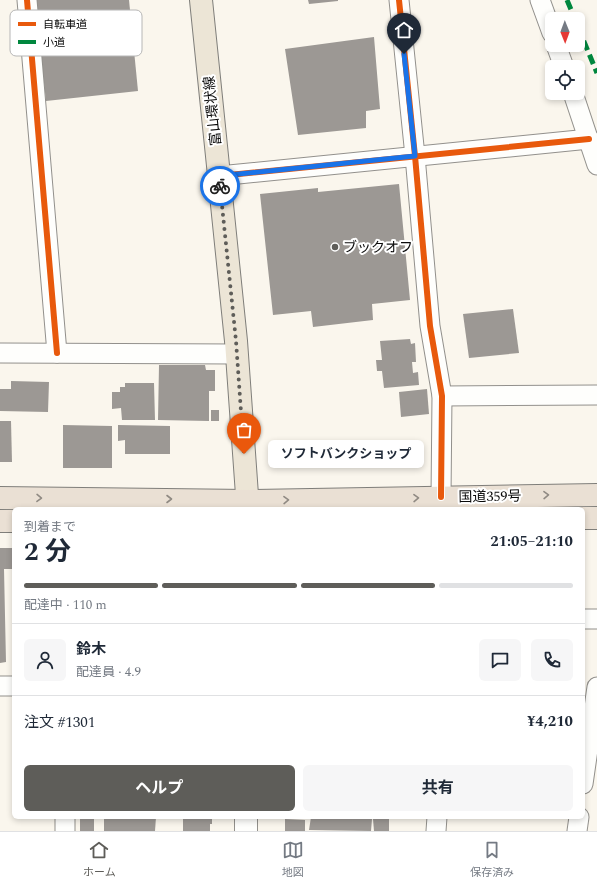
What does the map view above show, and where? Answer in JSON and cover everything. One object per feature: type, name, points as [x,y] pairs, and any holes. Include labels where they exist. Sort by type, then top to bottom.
[{"type":"highway","name":"国道359号","points":[[0,498],[248,505],[441,497],[597,494]]},
{"type":"highway","points":[[585,518],[597,518]]},
{"type":"highway","points":[[0,521],[12,521]]},
{"type":"main road","name":"富山環状線","points":[[201,0],[237,354],[248,505]]},
{"type":"street","points":[[27,0],[28,10]]},
{"type":"street","points":[[399,0],[430,326],[442,396],[441,497]]},
{"type":"street","points":[[540,0],[545,14]]},
{"type":"street","points":[[32,56],[57,353]]},
{"type":"street","points":[[575,100],[597,165]]},
{"type":"street","points":[[219,176],[589,139]]},
{"type":"street","points":[[0,353],[237,354]]},
{"type":"street","points":[[442,396],[597,395]]},
{"type":"street","points":[[585,620],[597,619]]},
{"type":"street","points":[[0,686],[12,686]]},
{"type":"street","points":[[585,770],[597,687]]},
{"type":"street","points":[[65,819],[65,831]]},
{"type":"street","points":[[246,819],[246,831]]},
{"type":"street","points":[[436,831],[437,819]]},
{"type":"street","points":[[577,831],[579,819]]},
{"type":"building","points":[[35,0],[129,0],[130,10],[36,10]]},
{"type":"building","points":[[308,0],[338,0],[338,1],[309,4]]},
{"type":"building","points":[[374,37],[380,109],[366,111],[366,128],[298,135],[285,49]]},
{"type":"building","points":[[41,56],[135,56],[138,91],[46,101]]},
{"type":"building","name":"ブックオフ","points":[[399,184],[410,300],[372,304],[373,320],[313,327],[311,311],[273,315],[260,194],[318,188],[318,192]]},
{"type":"building","points":[[513,309],[519,353],[469,358],[463,314]]},
{"type":"building","points":[[410,339],[411,344],[415,343],[416,362],[412,362],[413,373],[418,372],[419,385],[384,388],[382,371],[377,371],[376,360],[382,360],[380,341]]},
{"type":"building","points":[[159,365],[205,365],[206,370],[215,370],[215,391],[209,391],[209,421],[158,420]]},
{"type":"building","points":[[11,381],[49,382],[48,412],[0,411],[0,389],[11,389]]},
{"type":"building","points":[[125,383],[154,383],[155,420],[122,420],[121,408],[112,409],[112,392],[120,392],[120,387],[125,387]]},
{"type":"building","points":[[427,389],[429,414],[401,417],[399,392]]},
{"type":"building","points":[[211,410],[219,410],[219,421],[211,421]]},
{"type":"building","points":[[0,421],[11,421],[12,462],[0,462]]},
{"type":"building","points":[[63,425],[112,426],[112,468],[63,468]]},
{"type":"building","points":[[118,425],[170,426],[170,454],[125,454],[125,440],[118,441]]},
{"type":"building","points":[[0,548],[12,548],[12,569],[4,569],[6,662],[0,663]]},
{"type":"building","points":[[80,819],[94,819],[94,831],[80,831]]},
{"type":"building","points":[[104,819],[156,819],[155,831],[104,831]]},
{"type":"building","points":[[183,819],[212,819],[210,831],[183,831]]},
{"type":"building","points":[[285,819],[305,820],[305,831],[285,831]]},
{"type":"building","points":[[311,819],[372,819],[371,831],[309,830]]},
{"type":"building","points":[[373,819],[389,819],[389,831],[374,831]]},
{"type":"marked path","points":[[567,0],[572,12]]},
{"type":"marked path","points":[[585,44],[597,73]]},
{"type":"cycle path","points":[[27,0],[28,10]]},
{"type":"cycle path","points":[[399,0],[430,326],[442,396],[441,497]]},
{"type":"cycle path","points":[[32,56],[57,353]]},
{"type":"cycle path","points":[[219,176],[589,139]]},
{"type":"way so far","points":[[220,186],[236,341],[244,454]]},
{"type":"place","name":"ブックオフ","points":[[335,247]]},
{"type":"place","name":"ソフトバンクショップ","points":[[244,454]]},
{"type":"route","points":[[220,186],[219,176],[415,156],[404,54]]}]
